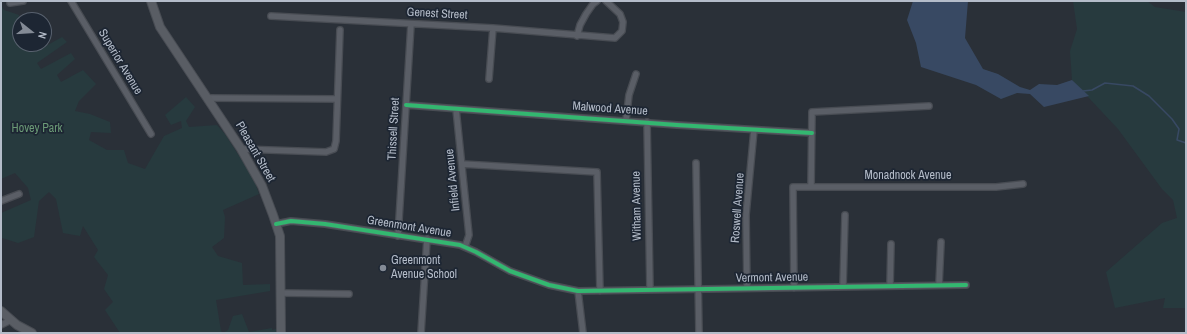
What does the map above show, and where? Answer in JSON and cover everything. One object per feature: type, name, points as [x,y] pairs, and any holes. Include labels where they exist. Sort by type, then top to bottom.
[{"type":"main road","name":"Pleasant Street","points":[[151,1],[160,27],[209,98],[262,186],[280,236],[281,333]]},
{"type":"main road","points":[[1,311],[11,320],[32,333]]},
{"type":"street","points":[[10,3],[23,1]]},
{"type":"street","name":"Superior Avenue","points":[[71,1],[151,134]]},
{"type":"street","points":[[577,36],[580,25],[592,4],[597,1]]},
{"type":"street","name":"Genest Street","points":[[271,16],[493,28],[616,38],[622,31],[623,22],[620,14],[606,1]]},
{"type":"street","name":"Thissell Street","points":[[398,236],[411,24]]},
{"type":"street","points":[[489,79],[493,28]]},
{"type":"street","points":[[241,149],[326,152],[334,149],[336,141],[340,30]]},
{"type":"street","points":[[626,120],[629,95],[636,74]]},
{"type":"street","points":[[209,98],[337,99]]},
{"type":"street","name":"Malwood Avenue","points":[[406,105],[812,133]]},
{"type":"street","points":[[811,187],[812,112],[928,106]]},
{"type":"street","name":"Infield Avenue","points":[[456,109],[469,235],[465,247]]},
{"type":"street","name":"Witham Avenue","points":[[647,122],[650,290]]},
{"type":"street","name":"Roswell Avenue","points":[[747,288],[746,215],[754,130]]},
{"type":"street","points":[[696,162],[699,333]]},
{"type":"street","points":[[462,164],[597,172],[600,291]]},
{"type":"street","name":"Monadnock Avenue","points":[[794,288],[793,187],[996,187],[1023,184]]},
{"type":"street","points":[[1,201],[19,194]]},
{"type":"street","points":[[843,287],[845,215]]},
{"type":"street","name":"Greenmont Avenue","points":[[276,224],[291,221],[427,239],[465,247],[510,271],[549,285],[578,292]]},
{"type":"street","points":[[421,333],[427,239]]},
{"type":"street","points":[[939,285],[941,242]]},
{"type":"street","points":[[890,286],[891,244]]},
{"type":"street","name":"Vermont Avenue","points":[[578,292],[966,285]]},
{"type":"street","points":[[578,292],[583,333]]},
{"type":"street","points":[[281,293],[349,294]]},
{"type":"street","points":[[1,325],[11,320]]},
{"type":"green space","points":[[1073,1],[1147,1],[1155,7],[1186,12],[1186,308],[1163,308],[1165,298],[1115,308],[1106,272],[1162,223],[1177,218],[1173,200],[1162,189],[1118,129],[1072,80],[1070,51],[1077,29]]},
{"type":"green space","name":"Hovey Park","points":[[1,5],[4,10],[12,13],[12,52],[52,52],[52,43],[62,37],[67,42],[37,63],[41,69],[71,53],[75,59],[57,75],[61,82],[83,70],[96,84],[79,101],[75,111],[90,114],[110,122],[111,133],[91,132],[89,140],[107,150],[124,150],[128,163],[145,169],[164,136],[182,128],[181,121],[171,125],[165,115],[186,97],[195,107],[186,121],[189,127],[217,125],[225,134],[254,179],[259,194],[223,210],[225,217],[224,238],[212,247],[218,256],[242,263],[243,285],[270,284],[270,291],[216,300],[221,331],[223,333],[120,333],[105,310],[113,302],[104,289],[108,275],[94,257],[98,250],[83,226],[80,236],[63,233],[56,199],[49,192],[39,201],[34,237],[18,243],[2,238],[1,213],[31,200],[28,188],[15,173],[1,179]]},
{"type":"green space","points":[[242,314],[249,332],[272,328],[272,330],[276,329],[276,333],[223,333],[228,330],[233,316]]},
{"type":"water","points":[[913,1],[968,1],[965,38],[983,69],[998,74],[1020,87],[1030,90],[1039,84],[1057,85],[1072,80],[1089,96],[1044,107],[1030,94],[1017,93],[1001,99],[976,85],[921,67],[916,43],[907,20]]},
{"type":"waterway","points":[[1083,91],[1092,90],[1105,83],[1133,86],[1149,96],[1172,119],[1179,129],[1177,140],[1186,143]]},
{"type":"cycle path","points":[[406,105],[677,125],[812,133]]},
{"type":"cycle path","points":[[276,224],[291,221],[325,224],[460,245],[510,271],[549,285],[578,291],[966,285]]},
{"type":"place","name":"Greenmont Avenue School","points":[[383,268]]}]
